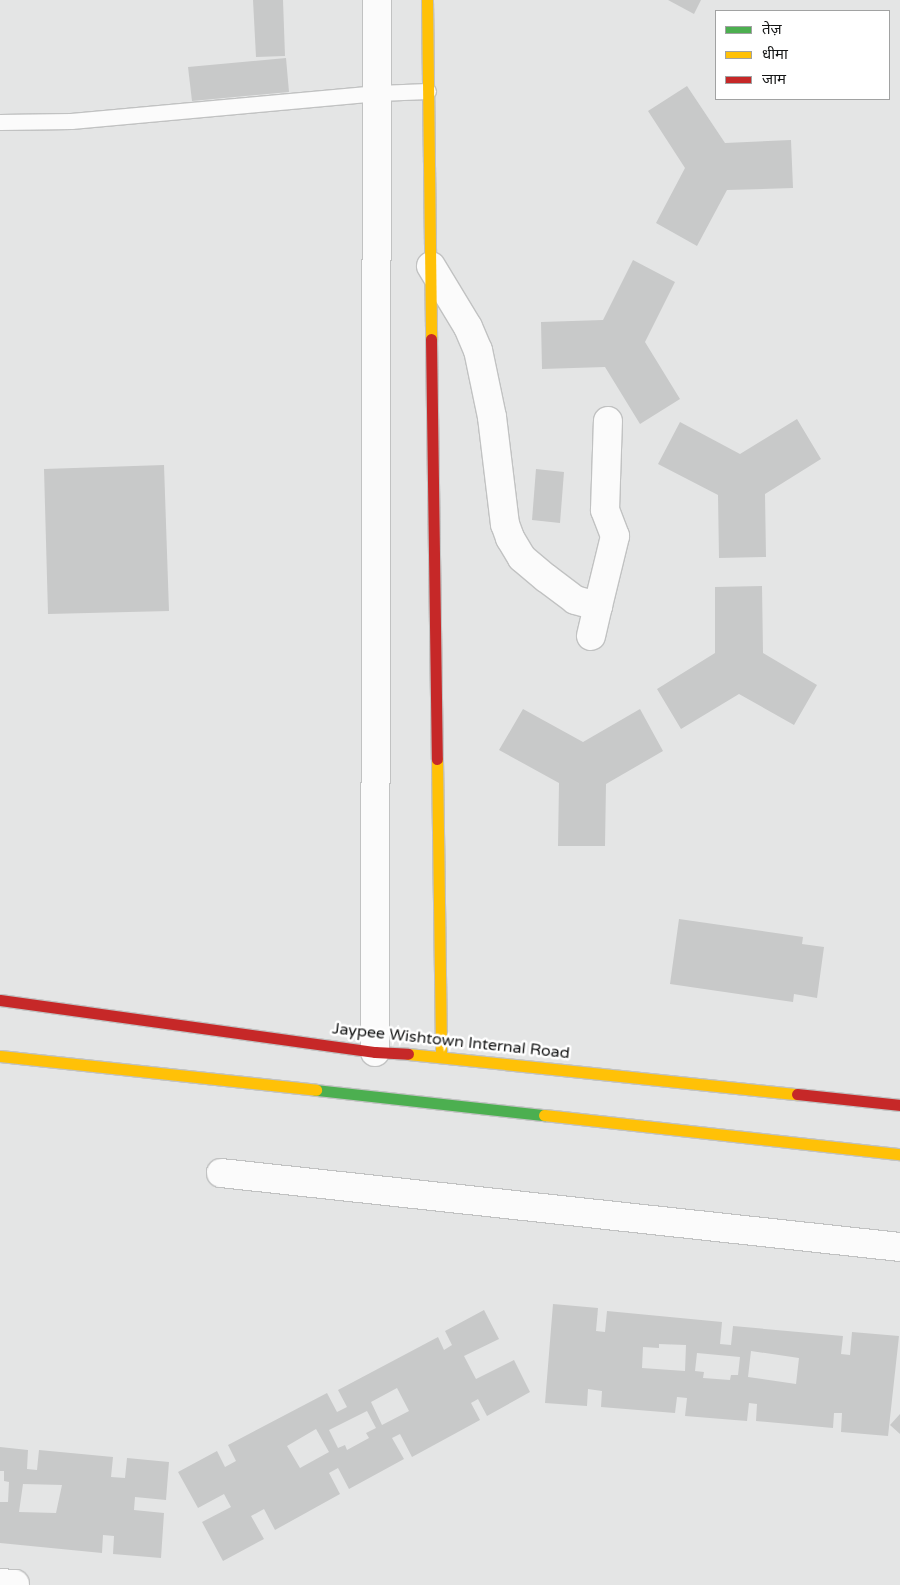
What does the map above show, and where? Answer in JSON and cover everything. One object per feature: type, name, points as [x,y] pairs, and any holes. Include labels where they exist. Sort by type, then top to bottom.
[{"type":"street","points":[[375,1052],[377,0]]},
{"type":"street","points":[[427,0],[442,1056]]},
{"type":"street","points":[[431,266],[468,327],[478,350],[492,417],[505,524],[510,538],[522,558],[546,578],[575,600],[598,606]]},
{"type":"street","points":[[591,636],[615,536],[605,510],[608,420]]},
{"type":"street","name":"Jaypee Wishtown Internal Road","points":[[0,1000],[375,1052],[442,1056],[900,1105]]},
{"type":"street","points":[[0,1056],[900,1154]]},
{"type":"street","points":[[221,1173],[900,1248]]},
{"type":"lane","points":[[0,122],[71,121],[378,93],[428,91]]},
{"type":"building","points":[[253,0],[283,0],[285,56],[256,57]]},
{"type":"building","points":[[668,0],[701,0],[694,14]]},
{"type":"building","points":[[286,58],[289,92],[192,101],[188,67]]},
{"type":"building","points":[[687,86],[725,143],[791,140],[793,188],[727,190],[697,246],[656,223],[685,168],[648,111]]},
{"type":"building","points":[[633,260],[675,282],[645,342],[680,399],[640,424],[605,367],[542,369],[541,322],[603,320]]},
{"type":"building","points":[[797,419],[821,459],[765,494],[766,557],[719,558],[718,495],[658,464],[680,422],[740,454]]},
{"type":"building","points":[[164,465],[169,611],[48,614],[44,469]]},
{"type":"building","points":[[536,469],[564,472],[560,523],[532,520]]},
{"type":"building","points":[[762,586],[763,653],[817,685],[794,725],[739,694],[681,729],[657,689],[715,653],[715,587]]},
{"type":"building","points":[[523,709],[583,742],[640,709],[663,751],[606,784],[605,846],[558,846],[559,783],[499,750]]},
{"type":"building","points":[[679,919],[803,937],[802,944],[824,947],[817,998],[794,994],[793,1002],[670,984]]},
{"type":"building","points":[[553,1304],[598,1308],[596,1331],[605,1332],[607,1311],[722,1322],[720,1344],[731,1345],[733,1326],[843,1336],[841,1354],[850,1355],[852,1332],[899,1336],[888,1436],[841,1432],[842,1413],[834,1413],[833,1428],[756,1421],[757,1404],[749,1403],[747,1421],[685,1416],[687,1398],[677,1397],[675,1413],[601,1407],[602,1391],[588,1389],[587,1406],[545,1403]],"holes":[[[659,1344],[686,1345],[685,1371],[642,1368],[643,1347],[659,1348]],[[751,1351],[799,1358],[796,1384],[748,1377]],[[697,1353],[740,1357],[738,1375],[731,1375],[730,1380],[703,1378],[704,1372],[695,1371]]]},
{"type":"building","points":[[484,1310],[499,1339],[464,1356],[476,1379],[514,1360],[530,1392],[487,1416],[478,1399],[471,1403],[480,1420],[412,1457],[400,1434],[392,1438],[404,1459],[349,1489],[338,1468],[329,1473],[340,1494],[275,1530],[264,1509],[251,1516],[264,1539],[223,1561],[202,1522],[231,1507],[224,1494],[198,1508],[178,1472],[217,1451],[225,1467],[236,1461],[228,1445],[327,1393],[337,1412],[347,1407],[338,1390],[438,1337],[444,1350],[452,1345],[445,1331]],"holes":[[[397,1388],[409,1411],[382,1425],[371,1402]],[[367,1411],[376,1428],[366,1433],[369,1438],[347,1450],[345,1445],[338,1448],[329,1430]],[[316,1429],[329,1452],[300,1468],[287,1446]]]},
{"type":"building","points":[[900,1414],[900,1434],[890,1425]]},
{"type":"building","points":[[0,1447],[28,1450],[27,1469],[37,1470],[39,1450],[113,1457],[111,1477],[125,1478],[127,1458],[169,1462],[166,1500],[135,1497],[134,1510],[164,1513],[161,1558],[113,1554],[114,1536],[103,1535],[102,1553],[0,1543],[0,1502],[8,1502],[9,1482],[4,1481],[4,1471],[0,1471]],"holes":[[[23,1484],[62,1485],[56,1513],[19,1512]]]},
{"type":"traffic: fast","points":[[316,1090],[544,1115]]},
{"type":"traffic: slow","points":[[427,0],[431,339]]},
{"type":"traffic: slow","points":[[437,759],[441,1056]]},
{"type":"traffic: slow","points":[[408,1054],[797,1094]]},
{"type":"traffic: slow","points":[[0,1056],[316,1090]]},
{"type":"traffic: slow","points":[[544,1115],[900,1154]]},
{"type":"traffic: jam","points":[[431,339],[437,759]]},
{"type":"traffic: jam","points":[[0,1000],[375,1052],[408,1054]]},
{"type":"traffic: jam","points":[[797,1094],[900,1105]]}]
